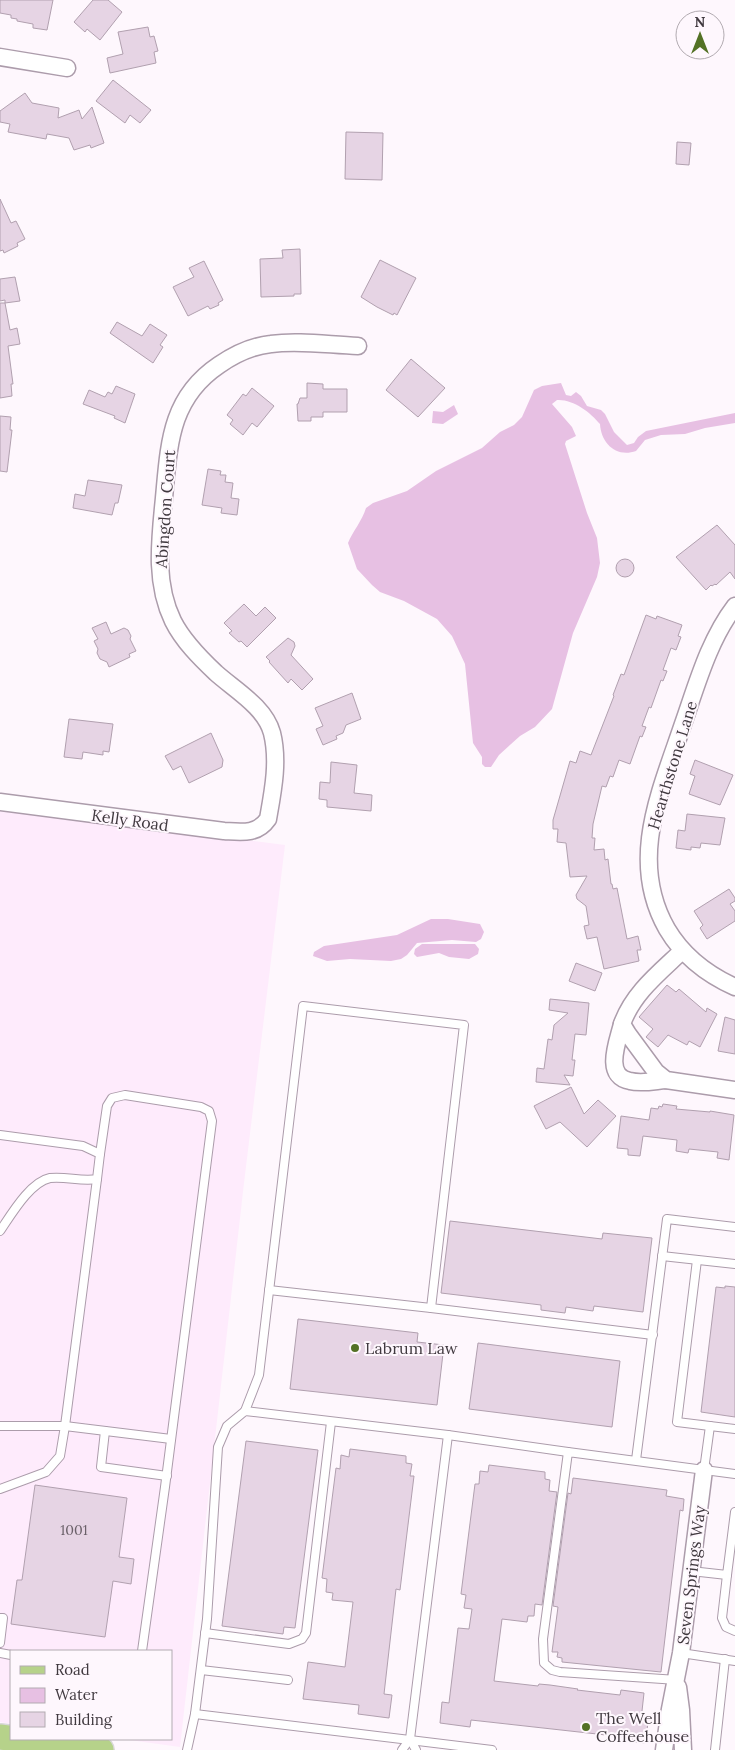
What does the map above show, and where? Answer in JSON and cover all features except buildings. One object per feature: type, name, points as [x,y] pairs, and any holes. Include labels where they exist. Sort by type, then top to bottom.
[{"type":"main road","points":[[23,1740],[101,1750]]},
{"type":"street","points":[[0,57],[67,68]]},
{"type":"street","name":"Abingdon Court","points":[[259,829],[268,819],[274,778],[275,762],[271,732],[259,710],[209,667],[185,639],[174,622],[166,604],[162,588],[160,552],[170,439],[181,406],[191,390],[201,378],[241,352],[256,346],[279,343],[358,346]]},
{"type":"street","name":"Hearthstone Lane","points":[[735,606],[723,625],[707,660],[664,780],[651,825],[648,866],[650,885],[662,919],[682,951],[703,969],[735,987]]},
{"type":"street","name":"Kelly Road","points":[[0,802],[224,831],[247,832],[259,829]]},
{"type":"street","points":[[682,951],[643,989],[629,1008],[622,1024],[614,1056],[614,1064],[618,1074],[633,1082],[666,1080],[735,1090]]},
{"type":"street","points":[[622,1024],[656,1072],[666,1080]]},
{"type":"street","name":"Seven Springs Way","points":[[664,1750],[681,1653],[704,1470]]},
{"type":"street","name":"Seven Springs Way","points":[[677,1680],[682,1710],[683,1750]]},
{"type":"lane","points":[[187,1750],[195,1714],[205,1633],[218,1447],[228,1426],[245,1411],[259,1376],[303,1006],[464,1025],[431,1308]]},
{"type":"lane","points":[[0,1489],[46,1472],[60,1456],[107,1106],[112,1098],[125,1095],[201,1107],[209,1111],[212,1121],[167,1476],[142,1650]]},
{"type":"lane","points":[[0,1135],[83,1146],[100,1154]]},
{"type":"lane","points":[[0,1231],[35,1185],[50,1178],[89,1181],[97,1179]]},
{"type":"lane","points":[[636,1460],[667,1219],[735,1227]]},
{"type":"lane","points":[[662,1256],[735,1264]]},
{"type":"lane","points":[[697,1260],[677,1422],[735,1429]]},
{"type":"lane","points":[[269,1290],[653,1335]]},
{"type":"lane","points":[[245,1411],[448,1435],[735,1474]]},
{"type":"lane","points":[[205,1633],[290,1644],[302,1639],[306,1633],[331,1422]]},
{"type":"lane","points":[[0,1426],[65,1426],[171,1439]]},
{"type":"lane","points":[[704,1470],[710,1426]]},
{"type":"lane","points":[[105,1431],[101,1467],[167,1476]]},
{"type":"lane","points":[[402,1750],[410,1739],[448,1435]]},
{"type":"lane","points":[[568,1452],[543,1639],[544,1663],[552,1670],[560,1672],[677,1680]]},
{"type":"lane","points":[[735,1512],[722,1618],[726,1627],[735,1631]]},
{"type":"lane","points":[[691,1571],[727,1575]]},
{"type":"lane","points":[[0,1618],[3,1618],[0,1643]]},
{"type":"lane","points":[[681,1653],[735,1661]]},
{"type":"lane","points":[[716,1750],[725,1659]]},
{"type":"lane","points":[[200,1670],[288,1680]]},
{"type":"lane","points":[[195,1714],[492,1750]]},
{"type":"lane","points":[[410,1739],[416,1750]]},
{"type":"shaded area","points":[[0,808],[285,845],[244,1183],[180,1747],[129,1740],[172,1740],[172,1650],[10,1650],[10,1724],[0,1722]]},
{"type":"water","points":[[561,383],[566,395],[571,396],[576,392],[587,406],[601,410],[614,432],[627,445],[634,443],[646,431],[735,413],[735,423],[705,428],[685,434],[661,435],[645,440],[636,451],[629,453],[616,451],[611,447],[603,437],[600,424],[575,404],[557,400],[552,404],[572,427],[576,436],[566,441],[565,444],[597,538],[600,563],[597,577],[573,633],[552,709],[535,727],[520,736],[499,755],[491,767],[485,767],[482,764],[482,757],[473,743],[465,664],[452,636],[437,619],[404,601],[380,592],[372,585],[357,569],[348,543],[366,508],[373,503],[407,491],[436,471],[482,448],[500,432],[514,425],[522,417],[534,390],[542,386]]},
{"type":"water","points":[[454,405],[458,414],[443,424],[432,423],[433,411],[443,412]]},
{"type":"water","points":[[431,919],[448,919],[480,924],[484,932],[481,939],[476,942],[452,940],[417,943],[407,955],[401,959],[391,961],[350,959],[327,961],[313,956],[314,952],[324,946],[397,935]]},
{"type":"water","points":[[422,944],[475,944],[479,949],[478,954],[469,959],[449,957],[439,953],[417,957],[414,954],[415,949]]},
{"type":"place","name":"Labrum Law","points":[[355,1348]]},
{"type":"place","name":"The Well Coffeehouse","points":[[586,1727]]}]
